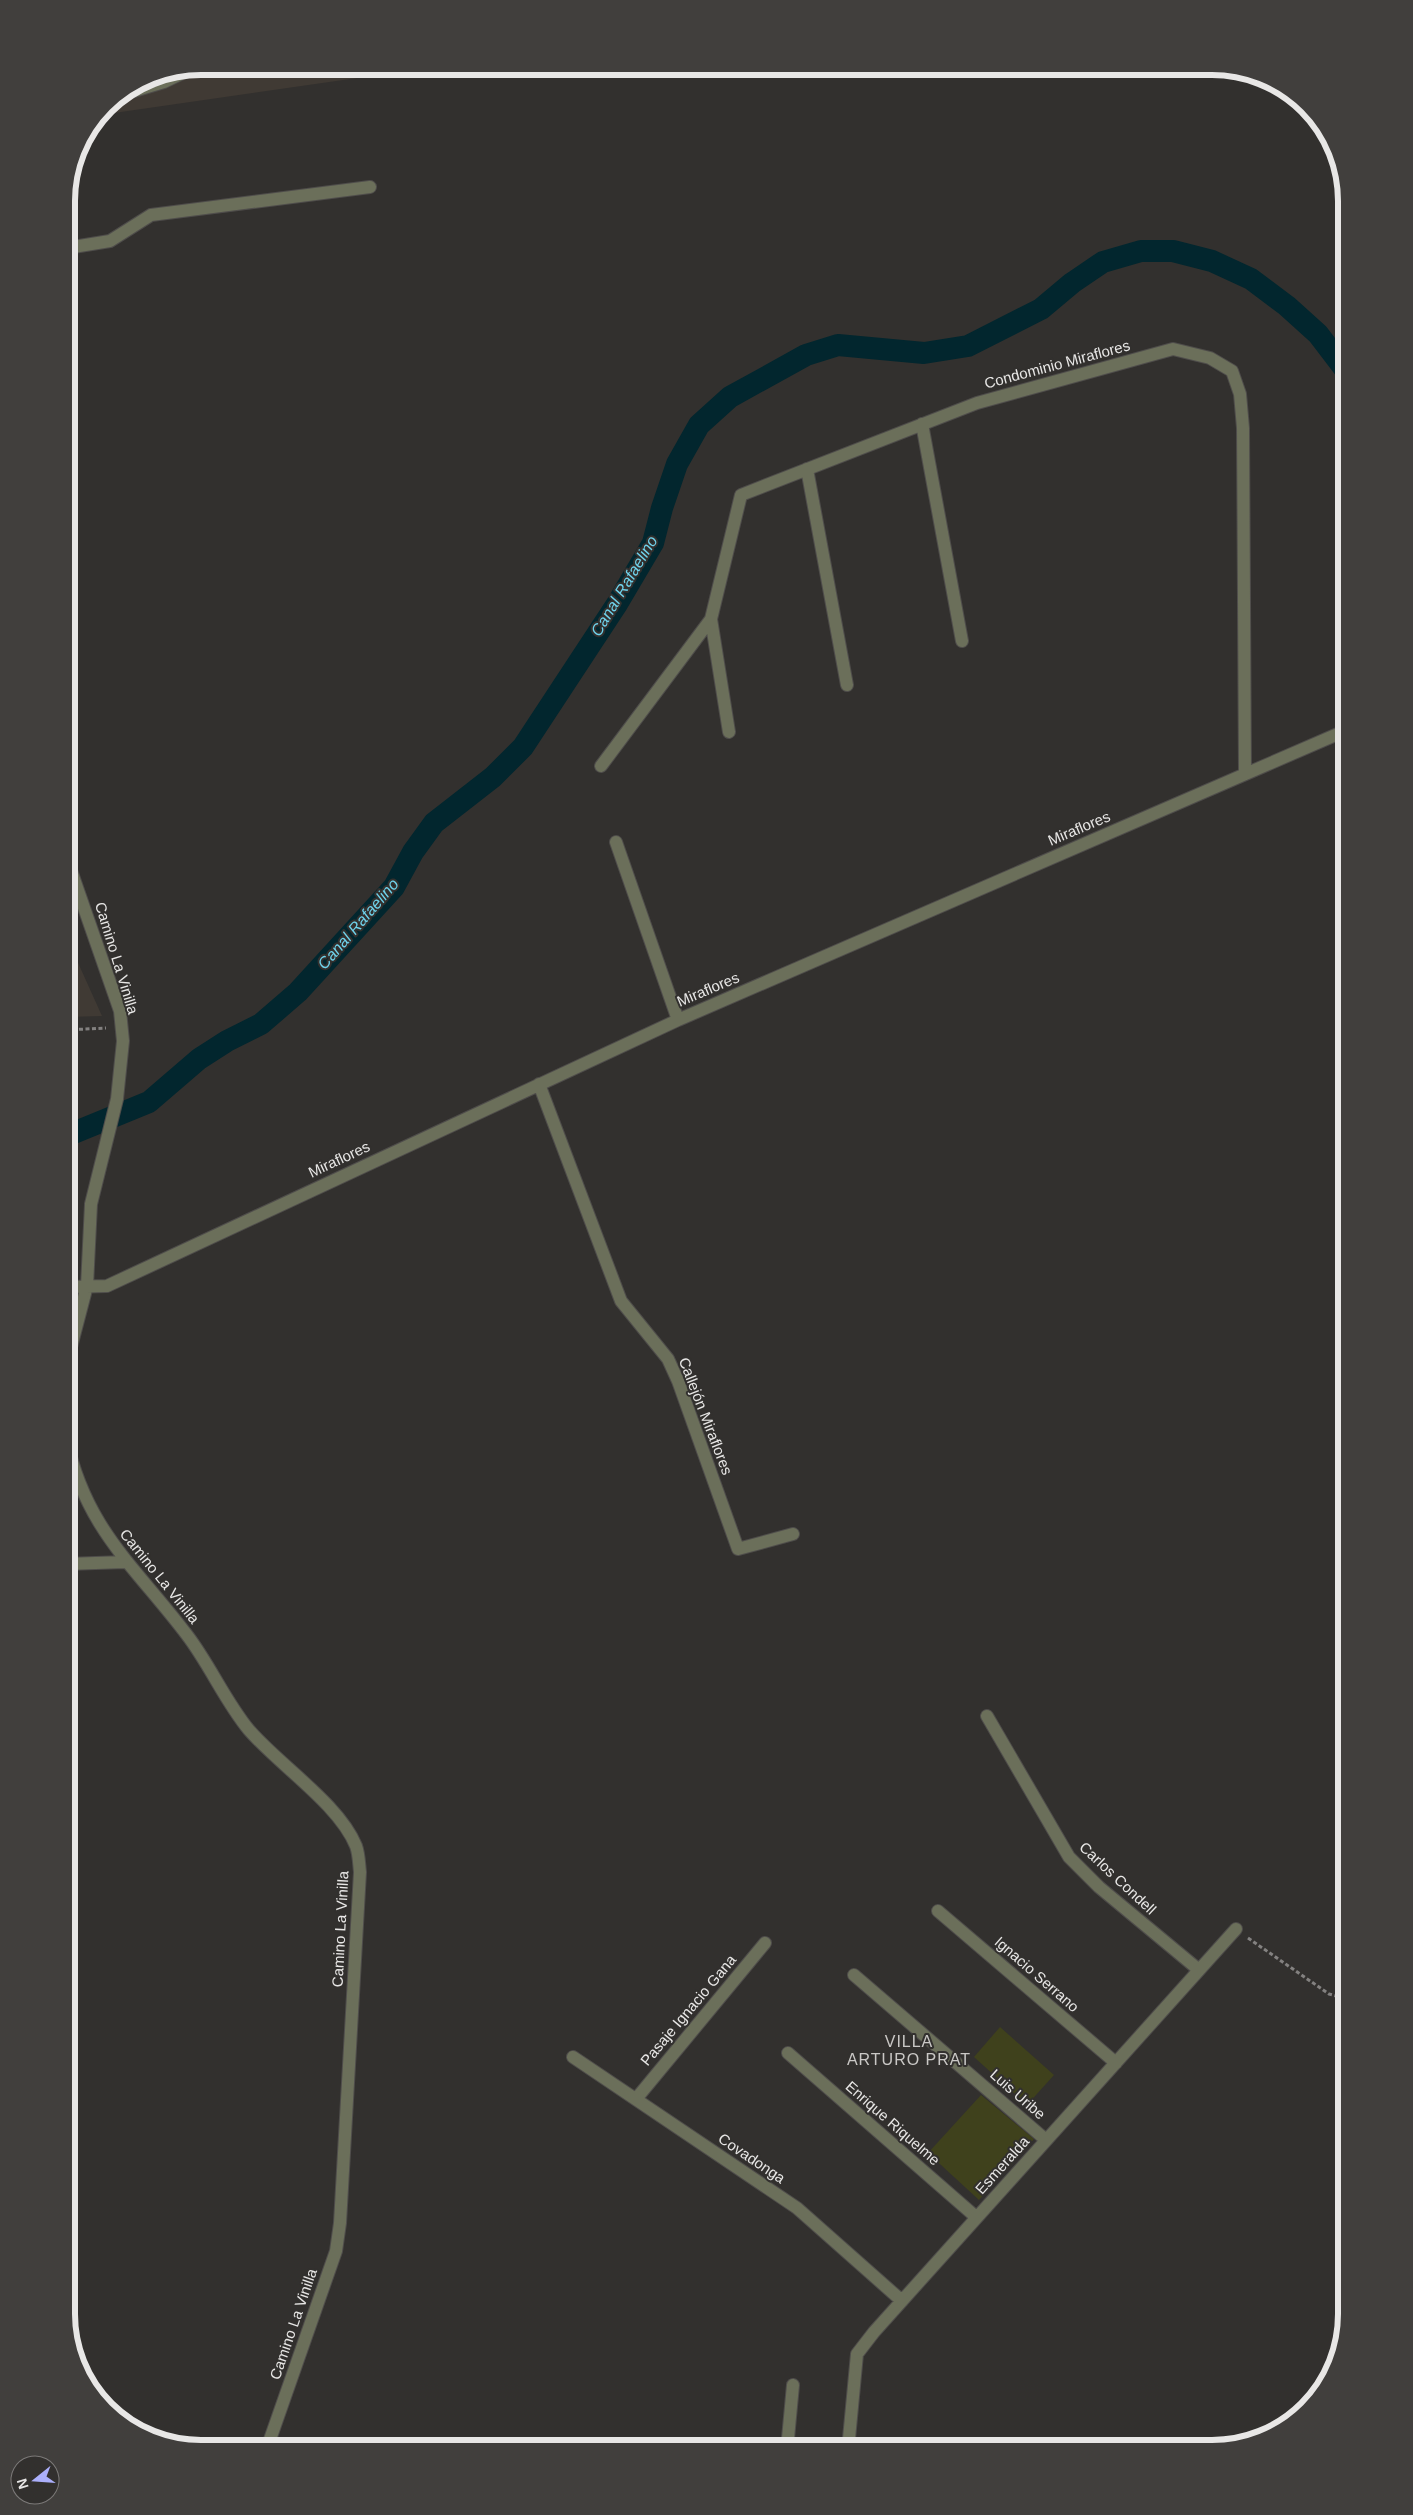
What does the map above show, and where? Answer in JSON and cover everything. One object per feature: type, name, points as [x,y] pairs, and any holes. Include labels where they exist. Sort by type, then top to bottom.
[{"type":"street","points":[[149,86],[172,78]]},
{"type":"street","points":[[75,247],[110,241],[151,215],[370,187]]},
{"type":"street","name":"Condominio Miraflores","points":[[729,732],[711,619],[741,495],[977,403],[1174,349],[1210,358],[1232,372],[1240,394],[1243,428],[1245,774]]},
{"type":"street","points":[[922,424],[962,641]]},
{"type":"street","points":[[807,469],[847,685]]},
{"type":"street","points":[[601,766],[711,619]]},
{"type":"street","name":"Miraflores","points":[[75,1287],[107,1286],[678,1020],[1338,734]]},
{"type":"street","points":[[616,842],[678,1020]]},
{"type":"street","name":"Camino La Vinilla","points":[[75,881],[112,985],[120,1011],[121,1028],[121,1069],[116,1102],[91,1204],[86,1286],[75,1330]]},
{"type":"street","name":"Callejón Miraflores","points":[[539,1084],[621,1301],[668,1359],[678,1381],[738,1549],[793,1534]]},
{"type":"street","name":"Camino La Vinilla","points":[[75,1466],[85,1497],[103,1532],[125,1562],[188,1636],[248,1729],[326,1805],[346,1828],[356,1848],[359,1861],[360,1872],[340,2223],[336,2252],[270,2440]]},
{"type":"street","points":[[75,1564],[125,1562]]},
{"type":"street","name":"Carlos Condell","points":[[987,1716],[1069,1857],[1099,1887],[1199,1970]]},
{"type":"street","name":"Ignacio Serrano","points":[[938,1911],[1116,2063]]},
{"type":"street","name":"Esmeralda","points":[[849,2440],[858,2354],[874,2332],[1236,1929]]},
{"type":"street","name":"Pasaje Ignacio Gana","points":[[636,2099],[766,1943]]},
{"type":"street","name":"Luis Uribe","points":[[854,1975],[1046,2140]]},
{"type":"street","name":"Enrique Riquelme","points":[[788,2053],[976,2218]]},
{"type":"street","name":"Covadonga","points":[[573,2057],[797,2208],[902,2301]]},
{"type":"street","points":[[788,2440],[792,2385]]},
{"type":"path","points":[[75,1030],[121,1028]]},
{"type":"path","points":[[1236,1929],[1329,1994],[1338,1997]]},
{"type":"shaded area","points":[[201,75],[378,75],[111,113],[131,96],[145,88],[177,77]]},
{"type":"shaded area","points":[[75,956],[102,1016],[75,1017]]},
{"type":"green space","points":[[1000,2027],[1054,2075],[1027,2105],[974,2057]]},
{"type":"green space","points":[[981,2095],[1034,2139],[979,2200],[928,2153]]},
{"type":"waterway","name":"Canal Rafaelino","points":[[75,1132],[149,1102],[199,1059],[227,1041],[261,1024],[298,992],[394,887],[413,852],[434,823],[493,777],[523,747],[617,604],[653,543],[662,508],[677,464],[699,425],[730,397],[806,355],[838,345],[924,353],[968,346],[1041,309],[1072,283],[1103,262],[1141,251],[1173,251],[1212,261],[1251,279],[1287,306],[1318,334],[1338,360]]},
{"type":"district","name":"VILLA ARTURO PRAT","points":[[909,2050]]}]
